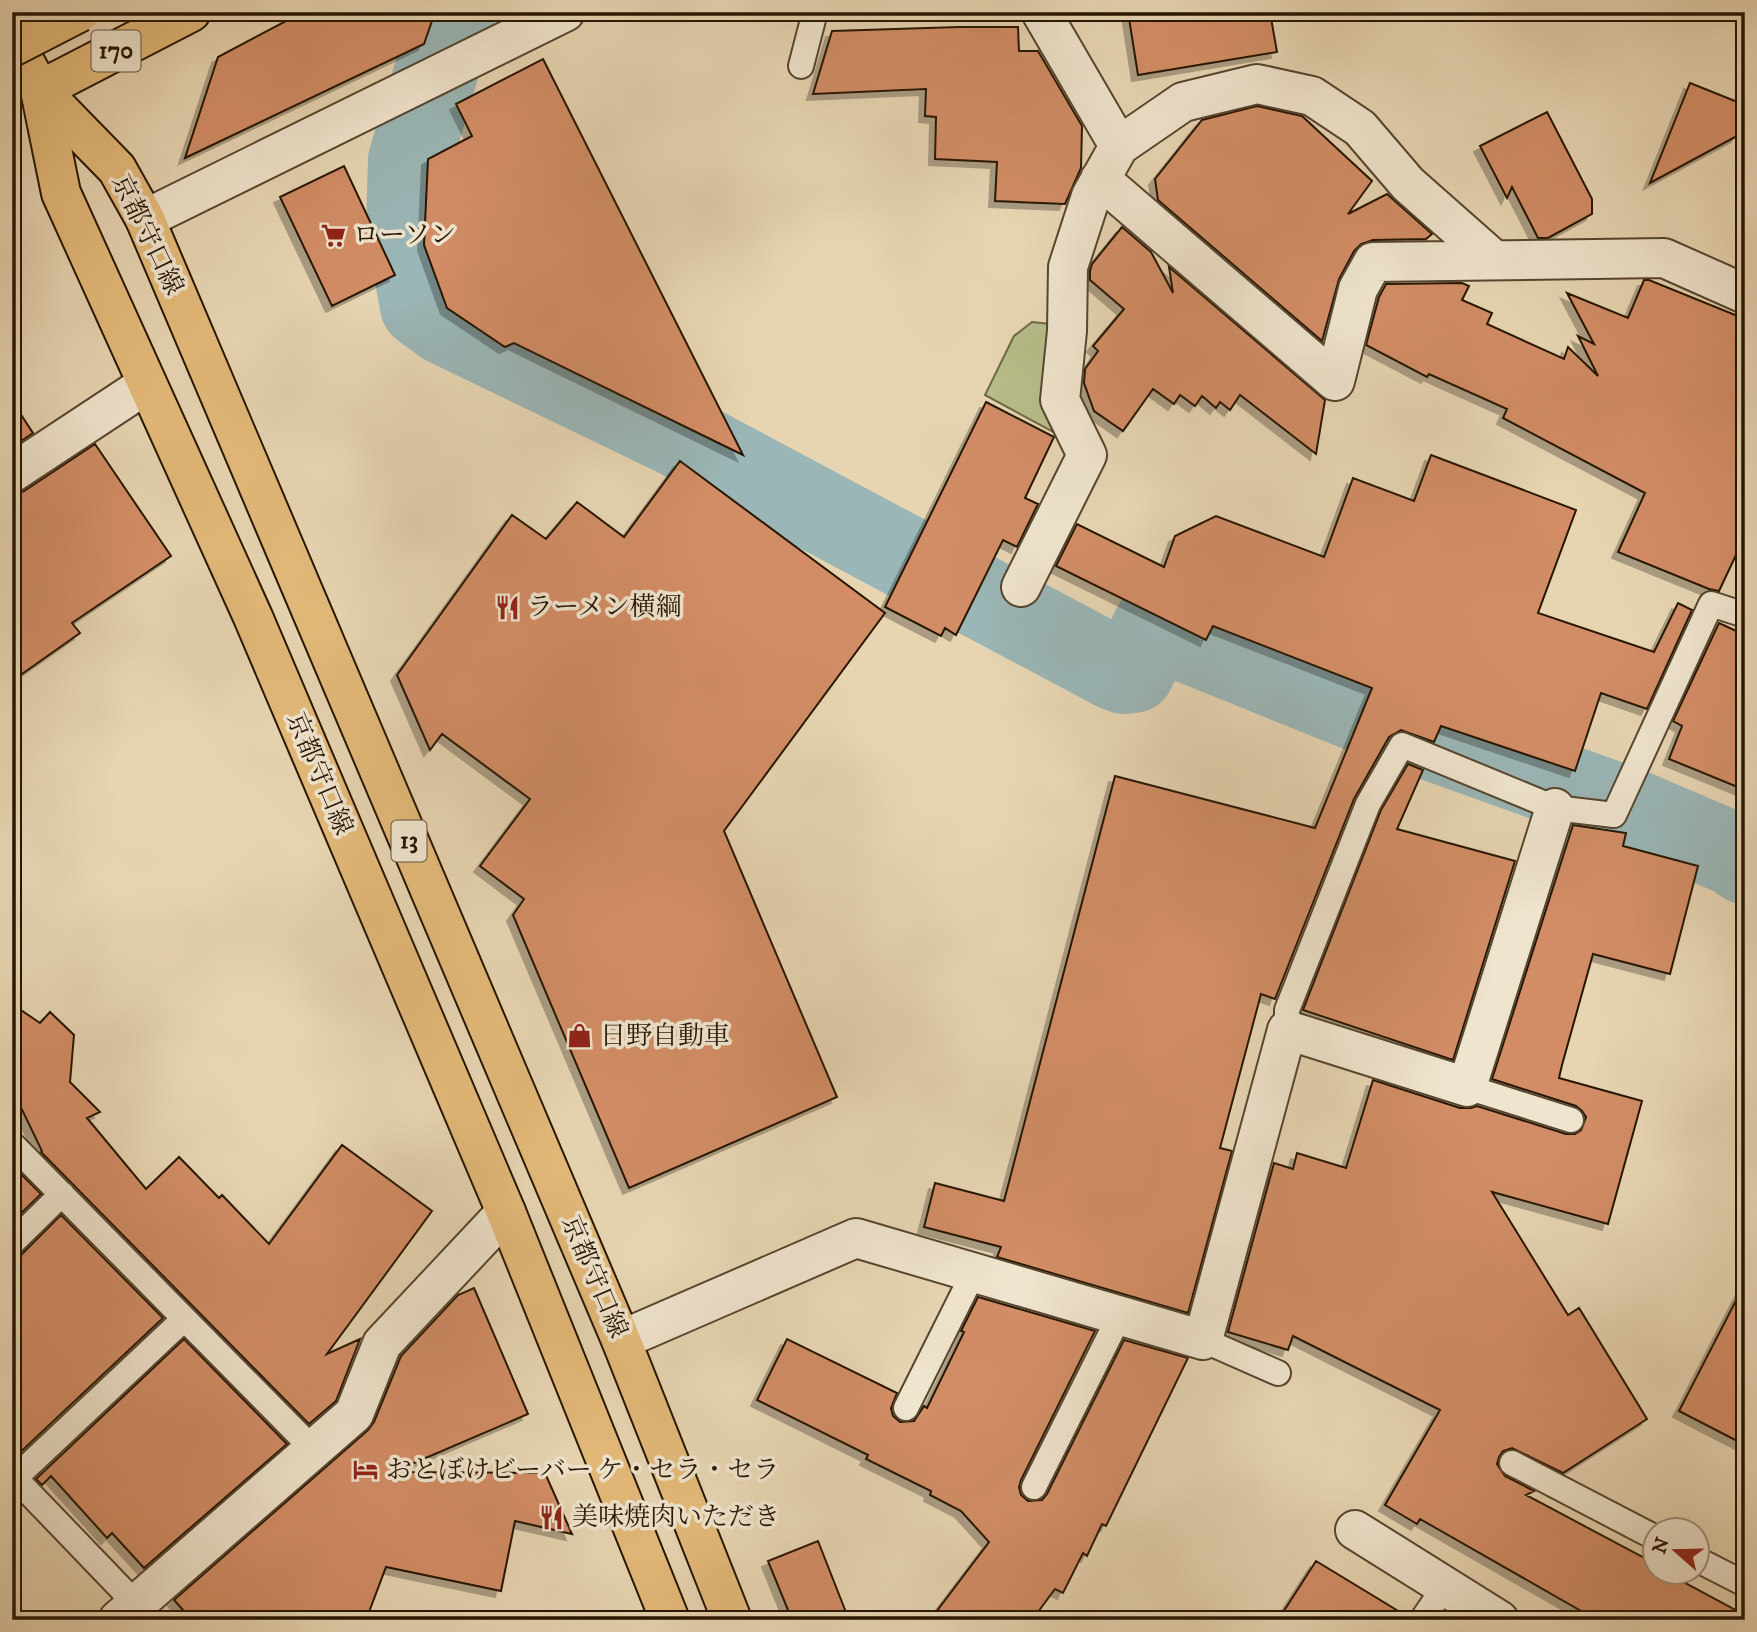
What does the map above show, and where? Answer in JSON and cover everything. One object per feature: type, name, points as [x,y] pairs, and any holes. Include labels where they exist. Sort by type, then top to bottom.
[{"type":"main road","points":[[12,47],[80,12]]},
{"type":"main road","name":"170","points":[[26,97],[191,12]]},
{"type":"main road","points":[[12,38],[26,97]]},
{"type":"main road","name":"京都守口線","points":[[26,97],[117,169],[145,219],[621,1340],[732,1620]]},
{"type":"main road","name":"京都守口線","points":[[26,97],[61,192],[253,617],[506,1212],[670,1620]]},
{"type":"street","points":[[145,219],[565,12]]},
{"type":"street","points":[[1041,12],[1119,146]]},
{"type":"street","points":[[1021,587],[1087,455],[1060,400],[1067,331],[1068,267],[1091,196],[1119,146],[1183,102],[1257,84],[1312,96],[1360,128],[1408,184],[1494,260]]},
{"type":"street","points":[[1100,179],[1335,381],[1358,289],[1373,262],[1664,258],[1745,294]]},
{"type":"street","points":[[12,473],[147,384]]},
{"type":"street","points":[[621,1340],[856,1238],[1203,1340],[1287,1030],[1467,1087],[1555,808]]},
{"type":"street","points":[[127,1612],[354,1415],[382,1344],[506,1212]]},
{"type":"street","points":[[1355,1530],[1499,1620]]},
{"type":"lane","points":[[801,66],[815,12]]},
{"type":"lane","points":[[1287,1030],[1287,1010],[1368,804],[1402,745],[1555,808],[1614,815],[1711,604],[1745,615]]},
{"type":"lane","points":[[1467,1087],[1571,1120]]},
{"type":"lane","points":[[12,1144],[314,1451]]},
{"type":"lane","points":[[12,1243],[62,1194]]},
{"type":"lane","points":[[906,1408],[974,1272]]},
{"type":"lane","points":[[1034,1487],[1121,1315]]},
{"type":"lane","points":[[127,1612],[14,1476],[184,1319]]},
{"type":"lane","points":[[1203,1340],[1278,1373]]},
{"type":"lane","points":[[1512,1462],[1642,1531]]},
{"type":"lane","points":[[1712,1567],[1745,1584]]},
{"type":"lane","points":[[1422,1620],[1445,1586]]},
{"type":"green space","points":[[1032,322],[1050,324],[1068,440],[985,395],[1014,336]]},
{"type":"building","points":[[303,12],[435,12],[424,44],[185,158],[218,57]]},
{"type":"building","points":[[1128,12],[1270,12],[1277,52],[1138,75]]},
{"type":"building","points":[[1018,27],[1019,51],[1038,51],[1082,126],[1081,168],[1065,204],[995,201],[997,162],[935,159],[936,117],[925,116],[926,89],[813,94],[832,31]]},
{"type":"building","points":[[543,59],[743,455],[514,343],[505,347],[447,308],[424,245],[428,159],[472,136],[456,104]]},
{"type":"building","points":[[1690,83],[1745,105],[1745,116],[1737,136],[1650,183]]},
{"type":"building","points":[[1257,106],[1302,116],[1372,181],[1348,214],[1387,194],[1432,234],[1426,239],[1373,240],[1361,244],[1354,251],[1339,279],[1322,341],[1158,200],[1155,179],[1202,120]]},
{"type":"building","points":[[1547,112],[1592,199],[1592,214],[1548,238],[1538,238],[1512,187],[1507,198],[1480,146]]},
{"type":"building","points":[[344,166],[395,275],[332,306],[280,197]]},
{"type":"building","points":[[1122,227],[1151,252],[1173,293],[1169,267],[1325,400],[1316,454],[1240,395],[1230,410],[1220,402],[1216,408],[1202,396],[1195,406],[1180,395],[1174,404],[1153,389],[1123,431],[1094,411],[1084,383],[1085,369],[1098,351],[1093,346],[1124,309],[1090,280],[1090,271],[1092,264]]},
{"type":"building","points":[[1644,280],[1745,319],[1745,536],[1719,591],[1618,552],[1645,493],[1503,418],[1507,409],[1429,374],[1427,377],[1366,345],[1379,297],[1386,284],[1462,283],[1469,286],[1462,300],[1492,313],[1487,324],[1564,359],[1568,347],[1598,376],[1578,336],[1594,344],[1567,293],[1628,318]]},
{"type":"building","points":[[12,401],[33,433],[12,447]]},
{"type":"building","points":[[986,402],[1054,437],[1025,498],[1038,504],[1017,547],[1003,540],[956,635],[945,628],[941,636],[885,607]]},
{"type":"building","points":[[95,444],[171,556],[72,623],[80,633],[12,681],[12,495],[24,491]]},
{"type":"building","points":[[1431,455],[1576,510],[1538,613],[1654,652],[1678,603],[1692,610],[1647,709],[1601,693],[1575,771],[1441,726],[1434,742],[1401,730],[1389,737],[1354,799],[1275,999],[1261,994],[1220,1148],[1232,1151],[1188,1313],[997,1257],[1001,1247],[924,1227],[935,1183],[1004,1201],[1115,776],[1315,828],[1372,688],[1213,626],[1206,640],[1056,566],[1077,524],[1164,567],[1175,536],[1216,516],[1324,557],[1353,478],[1414,501]]},
{"type":"building","points":[[680,461],[885,613],[724,831],[837,1097],[629,1188],[513,915],[524,899],[480,866],[530,799],[442,734],[430,750],[397,675],[512,515],[546,539],[577,502],[624,537]]},
{"type":"building","points":[[1719,623],[1745,635],[1745,790],[1669,759],[1682,726],[1673,721]]},
{"type":"building","points":[[1408,764],[1423,770],[1397,829],[1515,861],[1453,1060],[1303,1010],[1381,810]]},
{"type":"building","points":[[1573,825],[1626,833],[1623,846],[1698,866],[1670,974],[1593,954],[1562,1065],[1559,1078],[1642,1101],[1608,1224],[1492,1192],[1568,1315],[1579,1308],[1647,1419],[1563,1473],[1512,1448],[1503,1451],[1497,1464],[1505,1476],[1534,1491],[1526,1495],[1642,1557],[1642,1586],[1691,1586],[1745,1615],[1745,1620],[1597,1620],[1420,1519],[1417,1524],[1385,1505],[1440,1410],[1293,1336],[1288,1350],[1228,1332],[1274,1163],[1293,1169],[1297,1153],[1346,1168],[1373,1080],[1460,1108],[1477,1106],[1566,1134],[1575,1134],[1581,1130],[1586,1117],[1576,1106],[1492,1079]]},
{"type":"building","points":[[12,1004],[40,1023],[50,1012],[74,1035],[70,1082],[100,1112],[87,1118],[146,1189],[179,1157],[219,1198],[222,1195],[269,1244],[342,1145],[432,1211],[327,1354],[360,1339],[336,1401],[309,1424],[41,1152],[12,1089]]},
{"type":"building","points":[[19,1172],[41,1194],[12,1222],[12,1178]]},
{"type":"building","points":[[61,1215],[163,1318],[12,1460],[12,1257],[22,1254]]},
{"type":"building","points":[[1745,1283],[1745,1445],[1679,1411]]},
{"type":"building","points":[[474,1288],[528,1414],[393,1472],[545,1473],[572,1534],[515,1521],[501,1591],[386,1567],[366,1620],[192,1620],[174,1600],[368,1430],[374,1422],[401,1356],[458,1295]]},
{"type":"building","points":[[978,1297],[1095,1331],[1021,1480],[1021,1495],[1028,1501],[1042,1500],[1047,1494],[1124,1340],[1188,1358],[1106,1526],[1102,1524],[1087,1556],[1083,1553],[1063,1593],[1055,1589],[1032,1620],[930,1620],[989,1542],[961,1511],[930,1495],[931,1491],[866,1459],[868,1455],[757,1400],[787,1339],[897,1393],[891,1408],[893,1416],[900,1422],[914,1421],[924,1406],[927,1408]]},
{"type":"building","points":[[184,1339],[287,1444],[144,1568],[112,1533],[107,1538],[51,1476],[42,1485],[36,1479]]},
{"type":"building","points":[[818,1541],[849,1620],[792,1620],[768,1561]]},
{"type":"building","points":[[1316,1561],[1408,1617],[1407,1620],[1278,1620]]},
{"type":"waterway","points":[[454,12],[410,160],[408,229],[422,306],[445,323],[677,435],[1114,668],[1124,672],[1133,671],[1154,627],[1419,734],[1628,809],[1738,856],[1745,862]]},
{"type":"place","name":"ローソン","points":[[333,235]]},
{"type":"place","name":"ラーメン横綱","points":[[507,607]]},
{"type":"place","name":"日野自動車","points":[[580,1036]]},
{"type":"place","name":"おとぼけビーバー ケ・セラ・セラ","points":[[366,1470]]},
{"type":"place","name":"美味焼肉いただき","points":[[552,1517]]}]
